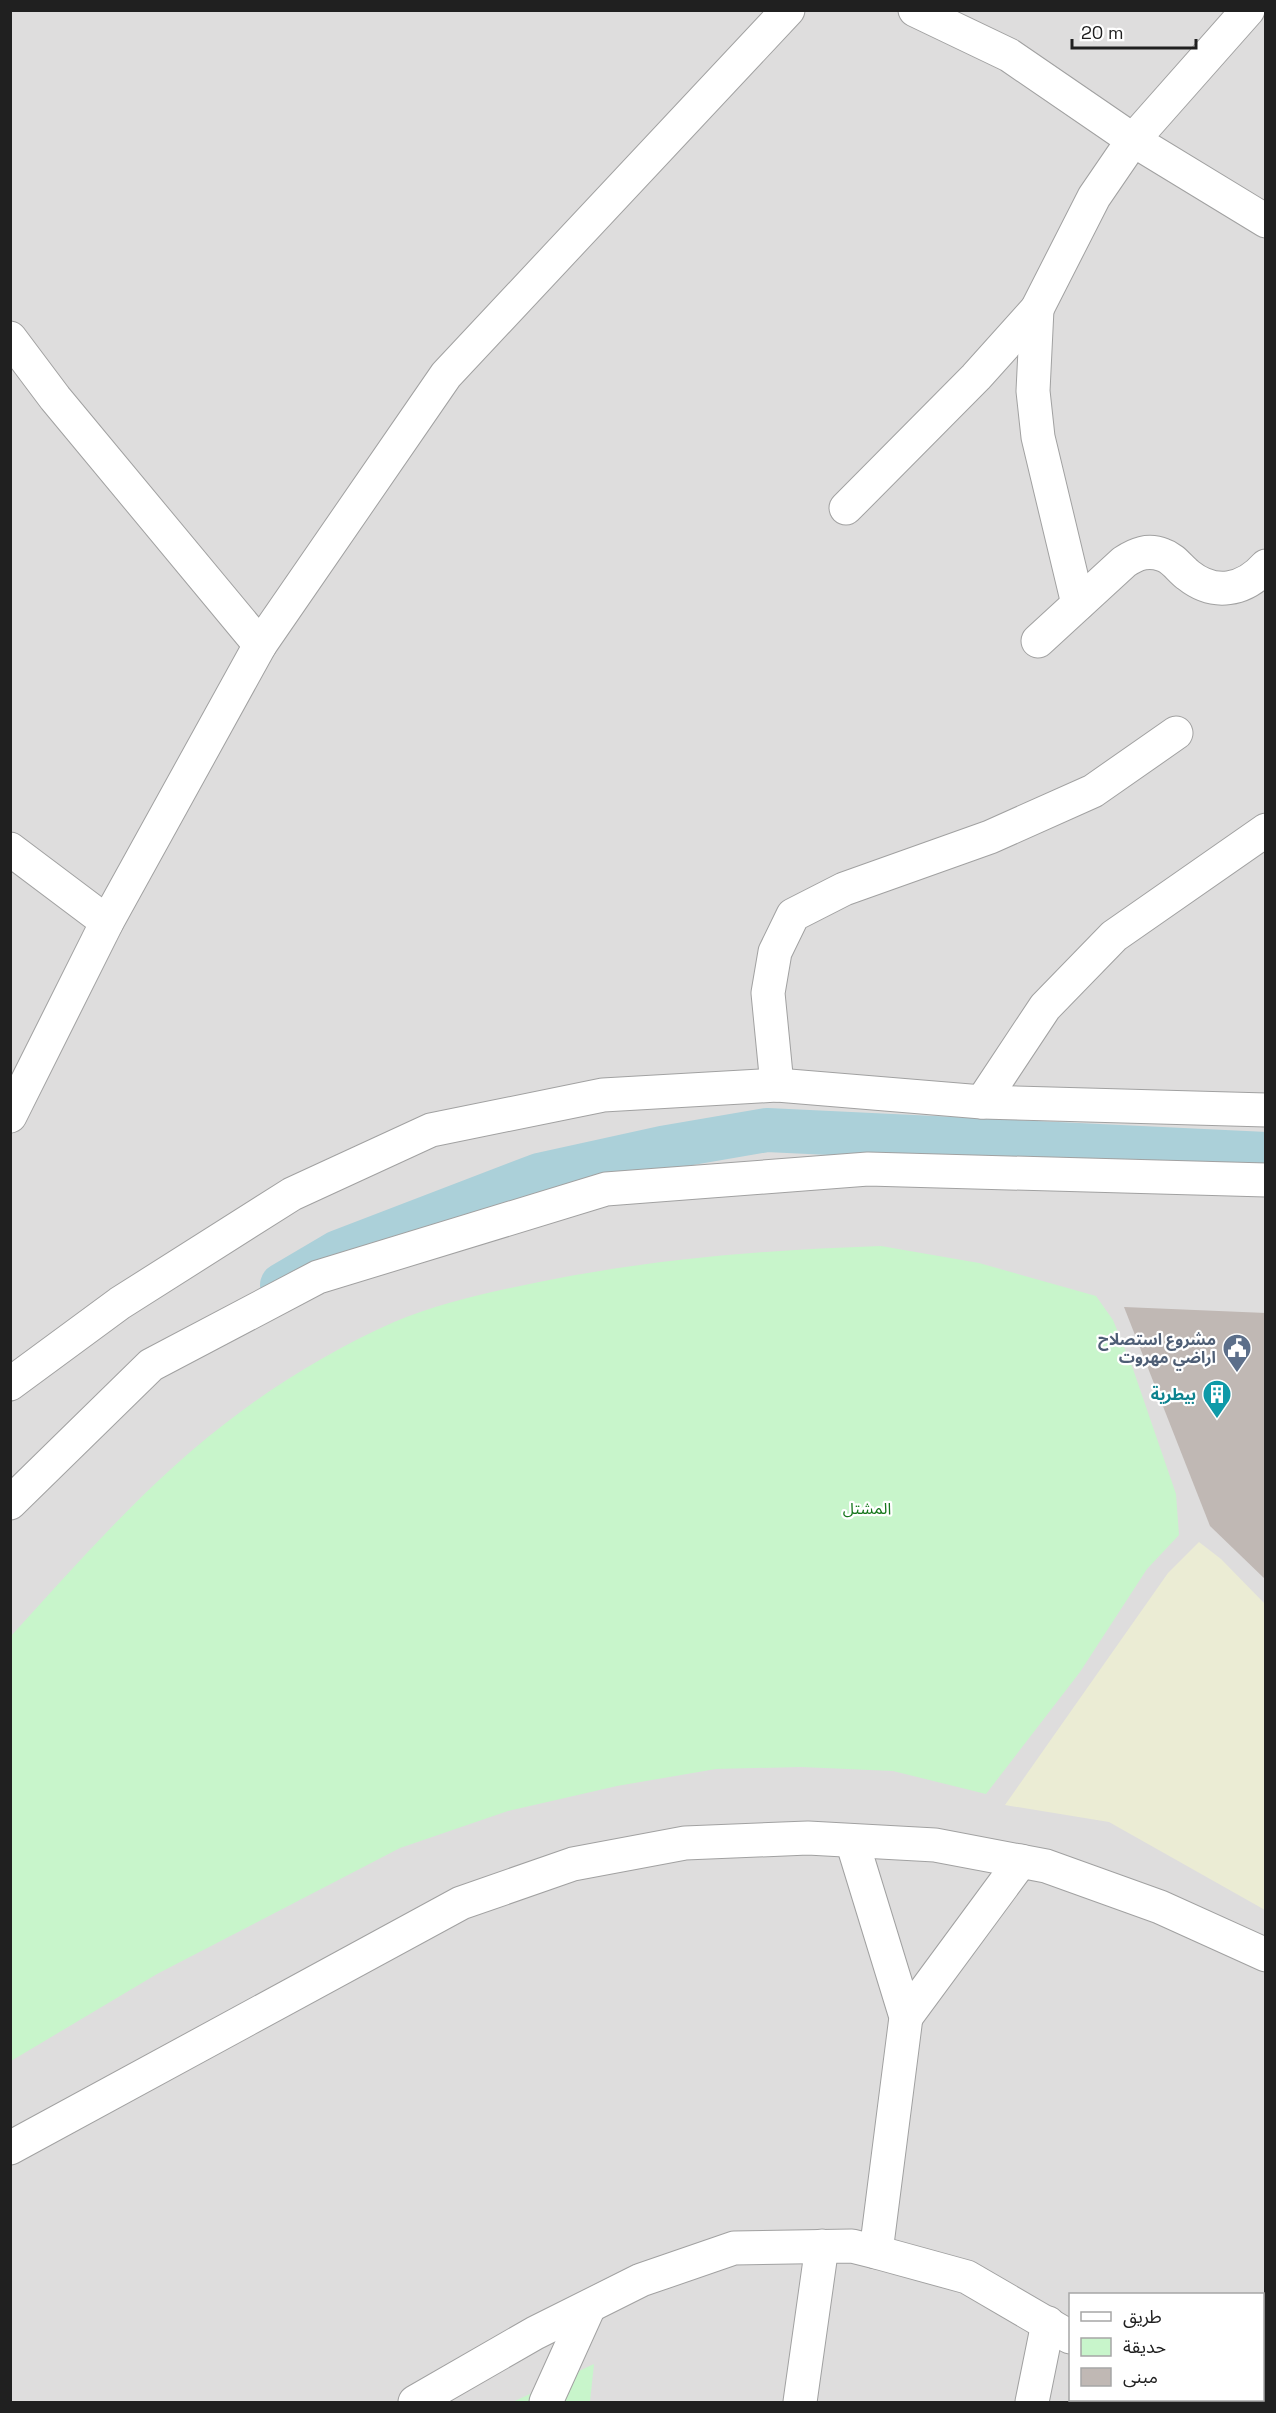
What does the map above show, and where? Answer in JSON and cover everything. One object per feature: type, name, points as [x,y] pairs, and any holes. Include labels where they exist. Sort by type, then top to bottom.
[{"type":"street","points":[[10,1116],[107,922],[260,645],[446,375],[788,10]]},
{"type":"street","points":[[915,10],[1009,55],[1133,140],[1266,221]]},
{"type":"street","points":[[846,508],[976,377],[1037,309],[1094,197],[1133,140],[1248,10]]},
{"type":"street","points":[[1037,309],[1033,391],[1038,437],[1078,604]]},
{"type":"street","points":[[10,338],[55,398],[260,645]]},
{"type":"street","points":[[1038,641],[1136,554],[1150,552],[1164,555],[1201,584],[1217,589],[1234,588],[1250,581],[1266,567]]},
{"type":"street","points":[[777,1085],[768,993],[775,952],[793,915],[844,889],[990,837],[1093,791],[1176,733]]},
{"type":"street","points":[[982,1102],[1045,1007],[1114,936],[1266,830]]},
{"type":"street","points":[[14,859],[107,922]]},
{"type":"street","points":[[10,1384],[120,1303],[292,1194],[431,1130],[603,1095],[777,1085],[982,1102],[1266,1110]]},
{"type":"street","points":[[10,1503],[151,1365],[318,1277],[606,1189],[868,1169],[1266,1180]]},
{"type":"street","points":[[10,2148],[461,1903],[573,1864],[685,1843],[808,1838],[935,1845],[1021,1861],[1046,1866],[1160,1907],[1266,1956]]},
{"type":"street","points":[[852,1841],[906,2018],[876,2252]]},
{"type":"street","points":[[906,2018],[1021,1861]]},
{"type":"street","points":[[800,2403],[822,2246]]},
{"type":"street","points":[[415,2403],[535,2333],[641,2280],[734,2248],[822,2246],[852,2246],[968,2277],[1059,2330],[1032,2403]]},
{"type":"street","points":[[546,2403],[589,2307]]},
{"type":"shaded area","points":[[11,11],[1265,11],[1265,2402],[11,2402]]},
{"type":"green space","name":"المشتل","points":[[881,1246],[979,1263],[1096,1296],[1113,1320],[1133,1369],[1176,1494],[1179,1535],[1147,1569],[1080,1672],[986,1794],[893,1771],[801,1767],[716,1769],[617,1786],[508,1811],[400,1848],[157,1974],[11,2061],[11,1636],[93,1546],[150,1489],[211,1435],[279,1385],[355,1341],[394,1322],[429,1309],[521,1286],[624,1267],[751,1253]]},
{"type":"green space","points":[[1199,1542],[1221,1559],[1265,1604],[1265,1910],[1109,1822],[1005,1805],[1168,1573]]},
{"type":"green space","points":[[594,2364],[590,2402],[513,2402],[517,2400]]},
{"type":"building","name":"بيطرية","points":[[1124,1307],[1266,1313],[1266,1580],[1210,1526]]},
{"type":"waterway","points":[[282,1285],[338,1252],[539,1175],[662,1148],[767,1130],[1266,1154]]},
{"type":"place","name":"مشروع استصلاح اراضي مهروت","points":[[1237,1374]]},
{"type":"place","name":"بيطرية","points":[[1217,1420]]}]
